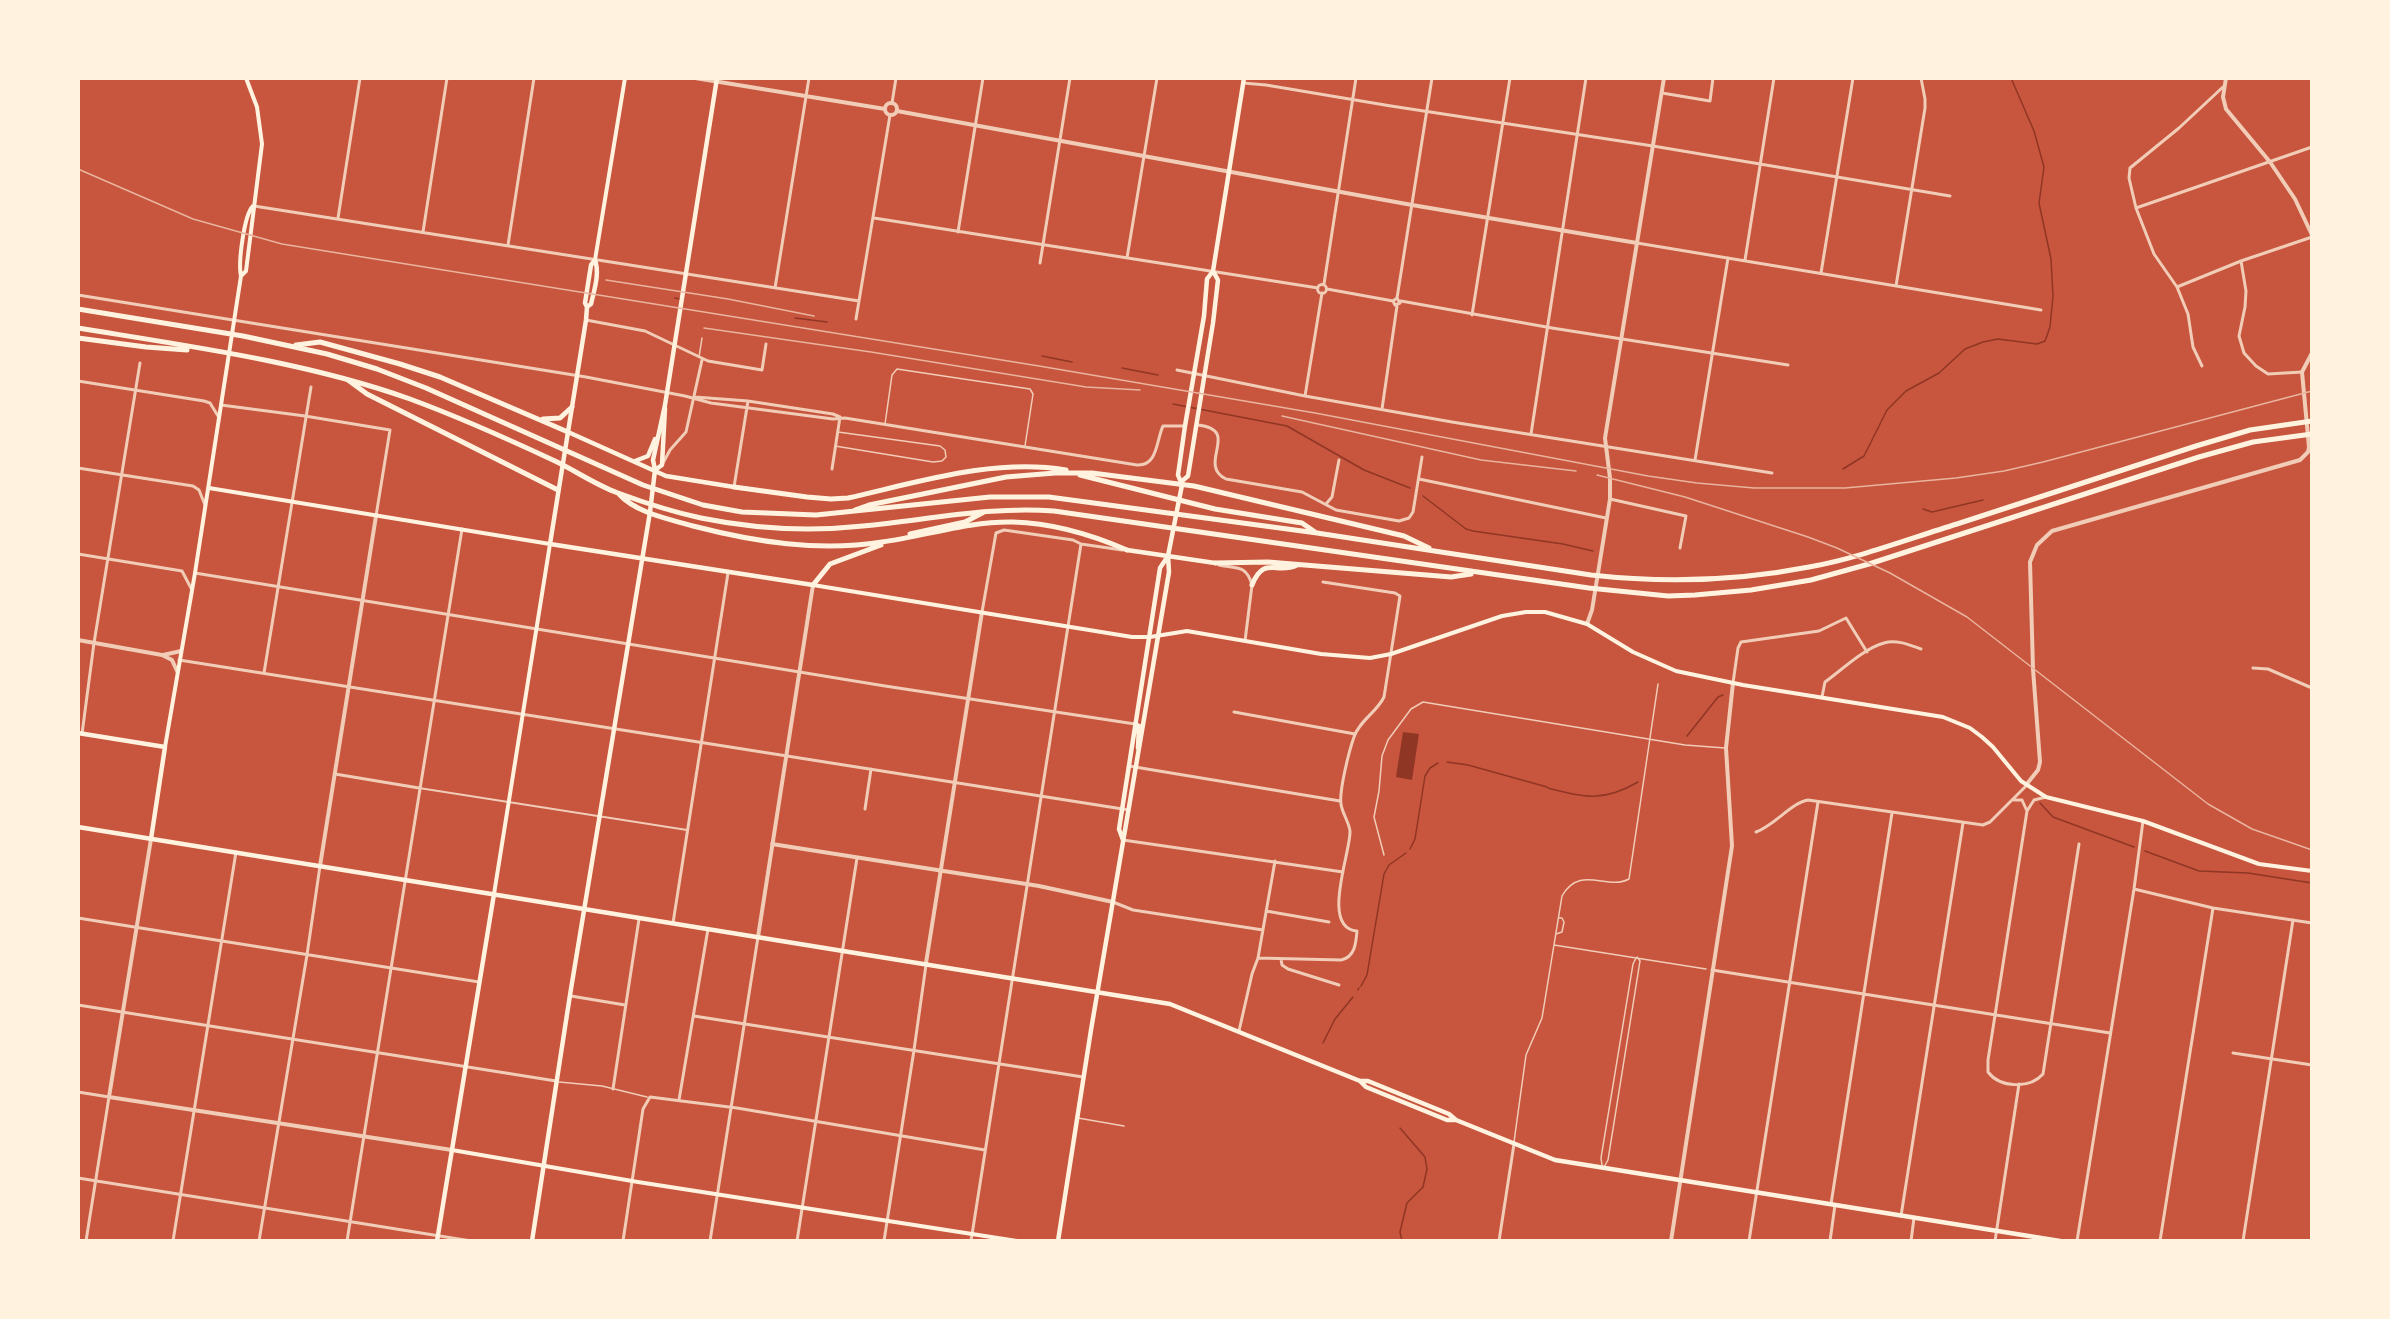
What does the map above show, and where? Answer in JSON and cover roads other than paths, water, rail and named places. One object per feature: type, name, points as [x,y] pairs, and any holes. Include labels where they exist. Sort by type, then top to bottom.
[{"type":"highway","points":[[78,309],[243,336],[292,346],[377,369],[643,485],[703,505],[742,512],[807,515],[847,513],[990,497],[1049,497],[1317,532],[1591,575],[1630,578],[1693,580],[1809,567],[1866,553],[2206,442],[2250,430],[2312,422]]},
{"type":"highway","points":[[78,328],[238,356],[345,378],[412,400],[552,460],[618,493],[661,508],[739,525],[778,529],[860,527],[988,510],[1021,508],[1478,573],[1668,596],[1751,590],[1811,580],[1890,557],[2199,457],[2253,442],[2312,434]]},
{"type":"highway","points":[[78,338],[146,347],[209,351]]},
{"type":"highway","points":[[292,346],[320,342],[400,364],[440,377],[568,432]]},
{"type":"highway","points":[[345,378],[367,394],[558,490]]},
{"type":"highway","points":[[541,419],[560,418],[572,407]]},
{"type":"highway","points":[[734,486],[831,499],[849,498],[990,468],[1047,467],[1215,509],[1302,523],[1317,532]]},
{"type":"highway","points":[[847,513],[869,505],[1006,477],[1055,473],[1120,475],[1182,483],[1404,536],[1436,552]]},
{"type":"highway","points":[[618,493],[627,503],[660,516],[753,540],[787,544],[831,546],[880,543],[979,525],[1024,523],[1087,533],[1127,550]]},
{"type":"highway","points":[[813,585],[830,564],[906,535],[964,522],[988,510]]},
{"type":"highway","points":[[1215,563],[1299,564],[1451,577],[1478,573]]},
{"type":"highway","points":[[1252,585],[1258,573],[1265,568],[1292,567],[1299,564]]},
{"type":"main road","points":[[151,839],[209,488],[241,276],[240,268],[248,210],[253,206],[262,144],[257,107],[246,78]]},
{"type":"main road","points":[[438,1238],[586,320],[585,303],[591,265],[595,260],[625,78]]},
{"type":"main road","points":[[532,1241],[642,559],[655,470],[653,460],[665,405],[718,79]]},
{"type":"main road","points":[[1182,483],[1178,475],[1202,327],[1207,281],[1213,272],[1243,81]]},
{"type":"main road","points":[[1059,1241],[1077,1118],[1169,572],[1168,556],[1179,494],[1182,483],[1188,476],[1198,425],[1218,280],[1213,272]]},
{"type":"main road","points":[[655,470],[662,465],[665,405]]},
{"type":"main road","points":[[568,432],[666,476],[734,486]]},
{"type":"main road","points":[[633,462],[648,456],[657,437]]},
{"type":"main road","points":[[209,488],[1132,637],[1150,637],[1186,631],[1347,658],[1370,658],[1391,654],[1487,620],[1514,613],[1545,612],[1587,624],[1662,666],[1683,673],[1943,717],[1961,724],[1993,747],[2026,786],[2046,797],[2143,821],[2259,864],[2312,871]]},
{"type":"main road","points":[[1127,550],[1215,563]]},
{"type":"main road","points":[[1123,840],[1119,830],[1135,724],[1160,568],[1168,556]]},
{"type":"main road","points":[[1135,724],[1139,728],[1138,753]]},
{"type":"main road","points":[[80,733],[165,747]]},
{"type":"main road","points":[[78,827],[1170,1004],[1360,1081],[1368,1081],[1555,1160],[2060,1241]]},
{"type":"main road","points":[[452,1150],[631,1181],[1014,1241]]},
{"type":"street","points":[[338,219],[360,78]]},
{"type":"street","points":[[423,232],[447,78]]},
{"type":"street","points":[[508,245],[534,78]]},
{"type":"street","points":[[695,78],[718,79],[885,109],[890,115],[856,319]]},
{"type":"street","points":[[775,288],[809,78]]},
{"type":"street","points":[[885,109],[892,103],[896,78]]},
{"type":"street","points":[[958,232],[982,78]]},
{"type":"street","points":[[1040,263],[1070,78]]},
{"type":"street","points":[[1127,258],[1157,78]]},
{"type":"street","points":[[1318,288],[1323,284],[1356,78]]},
{"type":"street","points":[[1382,409],[1432,78]]},
{"type":"street","points":[[1472,315],[1510,78]]},
{"type":"street","points":[[1531,434],[1586,78]]},
{"type":"street","points":[[1587,624],[1593,602],[1610,499],[1610,478],[1604,446],[1664,78]]},
{"type":"street","points":[[1662,93],[1710,100],[1713,78]]},
{"type":"street","points":[[1745,261],[1774,78]]},
{"type":"street","points":[[1821,273],[1853,78]]},
{"type":"street","points":[[1896,286],[1925,104],[1921,78]]},
{"type":"street","points":[[2177,287],[2312,236],[2295,199],[2270,162],[2229,114],[2224,102],[2223,87],[2226,78]]},
{"type":"street","points":[[1243,81],[1950,196]]},
{"type":"street","points":[[2202,366],[2193,347],[2188,314],[2177,287],[2154,254],[2136,208],[2129,178],[2130,168],[2179,128],[2223,87]]},
{"type":"street","points":[[892,103],[897,111]]},
{"type":"street","points":[[890,115],[897,111],[975,124],[1412,205],[2041,310]]},
{"type":"street","points":[[2136,208],[2312,147]]},
{"type":"street","points":[[253,206],[859,301]]},
{"type":"street","points":[[874,218],[1318,288],[1322,293]]},
{"type":"street","points":[[1695,460],[1728,258]]},
{"type":"street","points":[[2241,261],[2246,291],[2239,336],[2244,353],[2256,366],[2268,374],[2302,372]]},
{"type":"street","points":[[1323,284],[1327,289],[1393,301],[1399,300],[1472,315],[1788,365]]},
{"type":"street","points":[[1305,396],[1322,293],[1327,289]]},
{"type":"street","points":[[78,295],[576,376],[684,395],[711,403],[840,417]]},
{"type":"street","points":[[1393,301],[1397,306]]},
{"type":"street","points":[[586,320],[638,329],[701,358],[762,370],[766,344]]},
{"type":"street","points":[[1756,832],[1773,824],[1802,801],[1978,825],[1987,823],[2026,786],[2038,770],[2040,762],[2032,669],[2030,562],[2037,545],[2052,531],[2300,460],[2308,452],[2309,447],[2302,372],[2312,353]]},
{"type":"street","points":[[662,465],[670,450],[686,432],[701,358]]},
{"type":"street","points":[[80,733],[140,363]]},
{"type":"street","points":[[1177,370],[1305,396],[1772,473]]},
{"type":"street","points":[[78,381],[204,401],[210,403],[219,418]]},
{"type":"street","points":[[264,673],[311,387]]},
{"type":"street","points":[[694,398],[748,401],[1143,465],[1149,463],[1153,457],[1163,426],[1185,426]]},
{"type":"street","points":[[734,486],[748,401]]},
{"type":"street","points":[[221,405],[390,430],[259,1241]]},
{"type":"street","points":[[832,469],[840,417]]},
{"type":"street","points":[[1198,425],[1211,428],[1217,433],[1219,440],[1214,468],[1220,476],[1226,479],[1302,492],[1336,510],[1404,520],[1413,512],[1422,457]]},
{"type":"street","points":[[1326,504],[1332,497],[1339,460]]},
{"type":"street","points":[[78,468],[193,486],[199,490],[206,507]]},
{"type":"street","points":[[1419,479],[1606,518]]},
{"type":"street","points":[[1610,499],[1686,516],[1680,548]]},
{"type":"street","points":[[347,1241],[462,529]]},
{"type":"street","points":[[884,1241],[940,871],[996,533],[1004,530],[1127,550]]},
{"type":"street","points":[[971,1241],[1081,544]]},
{"type":"street","points":[[78,554],[182,571],[192,590]]},
{"type":"street","points":[[1215,563],[1245,571],[1252,585],[1245,642]]},
{"type":"street","points":[[195,573],[1055,713],[1135,724]]},
{"type":"street","points":[[673,923],[728,573]]},
{"type":"street","points":[[1258,958],[1346,958],[1354,950],[1357,931],[1352,931],[1346,925],[1339,912],[1350,830],[1340,801],[1355,734],[1378,708],[1384,697],[1399,595],[1323,582]]},
{"type":"street","points":[[710,1241],[746,1024],[813,585]]},
{"type":"street","points":[[1671,1241],[1732,846],[1726,748],[1738,648],[1741,642],[1819,631],[1846,618],[1867,652]]},
{"type":"street","points":[[78,640],[162,655],[172,660],[177,671]]},
{"type":"street","points":[[1822,698],[1825,682],[1867,652],[1884,643],[1899,642],[1921,649]]},
{"type":"street","points":[[162,655],[181,651]]},
{"type":"street","points":[[179,660],[1130,810]]},
{"type":"street","points":[[2253,668],[2268,669],[2312,688]]},
{"type":"street","points":[[1233,712],[1355,734]]},
{"type":"street","points":[[1129,766],[1340,801]]},
{"type":"street","points":[[865,810],[871,769]]},
{"type":"street","points":[[335,774],[687,830]]},
{"type":"street","points":[[2046,797],[2033,801],[2027,811],[1988,1060],[1988,1071],[2000,1082],[2019,1084],[2034,1082],[2043,1074],[2079,844]]},
{"type":"street","points":[[2012,800],[2022,800],[2027,811]]},
{"type":"street","points":[[1749,1241],[1818,802]]},
{"type":"street","points":[[1830,1241],[1833,1205],[1892,813]]},
{"type":"street","points":[[2077,1241],[2143,821]]},
{"type":"street","points":[[1901,1216],[1963,823]]},
{"type":"street","points":[[86,1241],[151,839]]},
{"type":"street","points":[[1123,840],[1343,872]]},
{"type":"street","points":[[772,844],[1027,884],[1113,902],[1133,910],[1263,930]]},
{"type":"street","points":[[173,1241],[236,852]]},
{"type":"street","points":[[797,1241],[857,858]]},
{"type":"street","points":[[1239,1031],[1258,958],[1275,861]]},
{"type":"street","points":[[2134,889],[2213,908],[2312,923]]},
{"type":"street","points":[[2160,1241],[2213,908]]},
{"type":"street","points":[[1266,911],[1329,922]]},
{"type":"street","points":[[613,1089],[639,917]]},
{"type":"street","points":[[78,918],[480,982]]},
{"type":"street","points":[[2243,1241],[2294,920]]},
{"type":"street","points":[[679,1100],[708,929]]},
{"type":"street","points":[[1281,959],[1282,965],[1288,969],[1339,985]]},
{"type":"street","points":[[1712,970],[2110,1033]]},
{"type":"street","points":[[570,995],[625,1005]]},
{"type":"street","points":[[78,1005],[558,1082]]},
{"type":"street","points":[[694,1016],[1084,1077]]},
{"type":"street","points":[[2233,1053],[2312,1065]]},
{"type":"street","points":[[1995,1241],[2019,1084]]},
{"type":"street","points":[[78,1092],[194,1108],[452,1150]]},
{"type":"street","points":[[623,1241],[643,1109],[650,1097],[815,1120],[985,1150]]},
{"type":"street","points":[[1499,1241],[1514,1144]]},
{"type":"street","points":[[78,1178],[438,1238],[471,1241]]},
{"type":"street","points":[[1911,1241],[1914,1218]]},
{"type":"lane","points":[[701,358],[702,338]]},
{"type":"lane","points":[[885,425],[892,375],[897,369],[978,380],[1030,389],[1033,394],[1024,447]]},
{"type":"lane","points":[[835,446],[933,462],[942,461],[946,457],[945,450],[940,446],[837,432]]},
{"type":"lane","points":[[1514,1144],[1526,1055],[1542,1018],[1562,896],[1574,884],[1588,879],[1618,883],[1629,879],[1658,684]]},
{"type":"lane","points":[[1384,855],[1374,817],[1382,756],[1388,740],[1415,706],[1423,702],[1692,746],[1726,748]]},
{"type":"lane","points":[[1555,934],[1562,932],[1564,920],[1558,918]]},
{"type":"lane","points":[[1554,945],[1706,969]]},
{"type":"lane","points":[[1603,1168],[1608,1160],[1626,1050],[1640,961],[1637,957]]},
{"type":"lane","points":[[1603,1168],[1601,1158],[1633,959],[1637,957]]},
{"type":"lane","points":[[558,1082],[613,1089],[650,1097]]},
{"type":"lane","points":[[1077,1118],[1124,1126]]},
{"type":"waterway","points":[[1843,469],[1864,456],[1887,410],[1906,391],[1939,373],[1965,349],[1998,339],[2037,344],[2045,341],[2050,327],[2053,296],[2051,259],[2039,203],[2044,167],[2034,131],[2011,78]]},
{"type":"waterway","points":[[675,298],[680,299]]},
{"type":"waterway","points":[[795,318],[827,322]]},
{"type":"waterway","points":[[1042,356],[1072,362]]},
{"type":"waterway","points":[[1122,368],[1158,375]]},
{"type":"waterway","points":[[1173,404],[1287,426],[1364,470],[1410,488]]},
{"type":"waterway","points":[[1423,496],[1466,529],[1593,551]]},
{"type":"waterway","points":[[1923,509],[1932,512],[1983,500]]},
{"type":"waterway","points":[[1687,736],[1718,697],[1723,695]]},
{"type":"waterway","points":[[1447,762],[1468,765],[1547,787]]},
{"type":"waterway","points":[[1410,849],[1415,839],[1425,776],[1430,768],[1438,763]]},
{"type":"waterway","points":[[1548,788],[1583,796],[1594,796],[1615,793],[1638,782]]},
{"type":"waterway","points":[[2040,803],[2053,817],[2134,847]]},
{"type":"waterway","points":[[2145,851],[2199,871],[2248,873],[2312,883]]},
{"type":"waterway","points":[[1361,986],[1367,975],[1384,874],[1389,865],[1406,853]]},
{"type":"waterway","points":[[1323,1043],[1335,1019],[1353,997]]},
{"type":"waterway","points":[[1400,1128],[1425,1157],[1427,1169],[1423,1187],[1407,1203],[1400,1232],[1402,1241]]},
{"type":"railway","points":[[78,169],[193,219],[282,244],[1039,366],[1315,413],[1648,476],[1697,483],[1754,488],[1845,488],[1956,478],[2004,471],[2312,391]]},
{"type":"railway","points":[[606,280],[728,299],[814,316]]},
{"type":"railway","points":[[704,328],[1086,387],[1140,390]]},
{"type":"railway","points":[[1282,416],[1481,460],[1576,471]]},
{"type":"railway","points":[[1597,475],[1685,497],[1808,537],[1890,573],[1967,617],[2208,804],[2252,829],[2312,850]]}]
